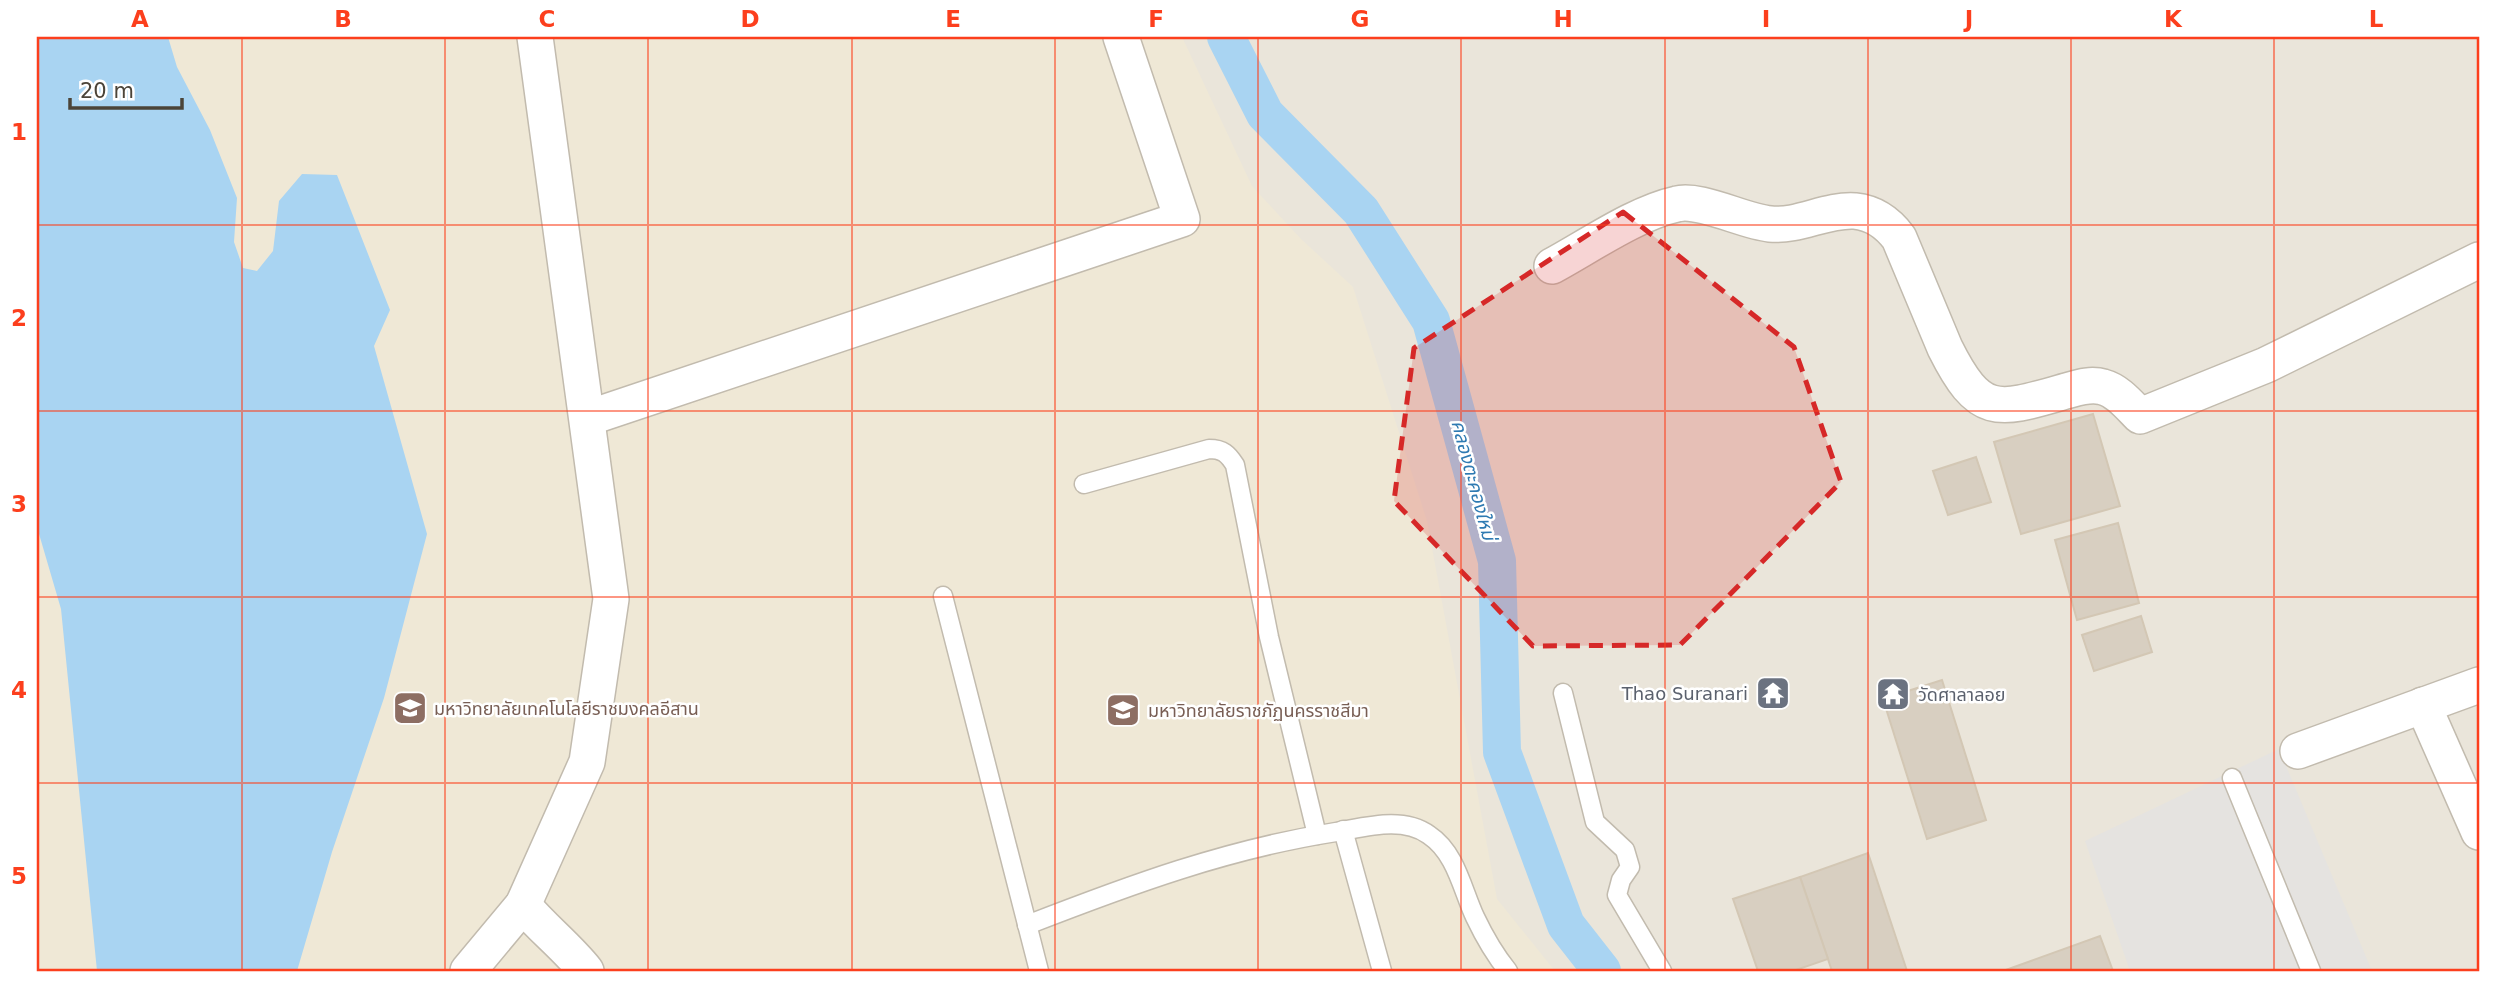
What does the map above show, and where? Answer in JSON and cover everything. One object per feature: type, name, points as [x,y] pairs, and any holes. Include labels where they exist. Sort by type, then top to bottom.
[{"type":"street","points":[[468,971],[523,905],[587,762],[611,599],[535,37]]},
{"type":"street","points":[[588,418],[1182,219],[1121,37]]},
{"type":"street","points":[[1552,266],[1650,212],[1680,202],[1696,203],[1733,216],[1773,225],[1831,213],[1855,211],[1872,215],[1890,226],[1899,238],[1953,365],[1976,396],[1986,403],[2005,406],[2095,385],[2116,393],[2140,416],[2266,365],[2479,260]]},
{"type":"street","points":[[2298,751],[2479,685]]},
{"type":"street","points":[[2423,705],[2479,832]]},
{"type":"street","points":[[523,905],[541,927],[571,952],[586,971]]},
{"type":"lane","points":[[1083,484],[1209,449],[1219,449],[1228,454],[1235,465],[1269,638],[1317,835]]},
{"type":"lane","points":[[943,596],[1039,971]]},
{"type":"lane","points":[[1563,693],[1595,822],[1625,850],[1629,859],[1630,867],[1621,880],[1617,895],[1662,971]]},
{"type":"lane","points":[[2232,778],[2311,971]]},
{"type":"lane","points":[[1027,925],[1201,862],[1291,838],[1396,824],[1412,825],[1441,845],[1452,861],[1476,919],[1508,971]]},
{"type":"lane","points":[[1343,830],[1382,971]]},
{"type":"highlighted area","points":[[1623,212],[1794,347],[1841,482],[1680,645],[1533,646],[1394,501],[1414,348]]},
{"type":"shaded area","points":[[37,37],[2479,37],[2479,971],[37,971]]},
{"type":"shaded area","name":"มหาวิทยาลัยเทคโนโลยีราชมงคลอีสาน","points":[[37,37],[1182,37],[1252,186],[1301,239],[1353,287],[1427,521],[1497,899],[1555,971],[37,971]]},
{"type":"shaded area","points":[[2279,749],[2372,971],[2130,971],[2085,841]]},
{"type":"water","points":[[37,37],[168,37],[177,67],[210,130],[237,198],[234,242],[243,268],[257,271],[273,251],[279,201],[302,174],[337,175],[390,310],[374,346],[427,534],[384,698],[332,852],[297,971],[97,971],[61,609],[37,527]]},
{"type":"building","points":[[2093,414],[2120,506],[2021,534],[1994,442]]},
{"type":"building","points":[[1976,457],[1991,502],[1948,515],[1933,471]]},
{"type":"building","points":[[2118,523],[2139,603],[2077,620],[2055,540]]},
{"type":"building","points":[[2141,616],[2152,652],[2094,671],[2082,635]]},
{"type":"building","points":[[1942,680],[1986,820],[1927,839],[1883,699]]},
{"type":"building","points":[[1868,853],[1907,971],[1832,971],[1800,877]]},
{"type":"building","points":[[1800,877],[1828,959],[1793,971],[1758,971],[1733,899]]},
{"type":"building","points":[[2100,936],[2113,971],[2003,971]]},
{"type":"waterway","name":"คลองตะคองใหม่","points":[[1226,37],[1265,114],[1361,211],[1431,321],[1497,561],[1502,752],[1566,925],[1602,971]]},
{"type":"place","name":"Thao Suranari","points":[[1773,693]]},
{"type":"place","name":"วัดศาลาลอย","points":[[1893,694]]},
{"type":"place","name":"มหาวิทยาลัยเทคโนโลยีราชมงคลอีสาน","points":[[410,708]]},
{"type":"place","name":"มหาวิทยาลัยราชภัฏนครราชสีมา","points":[[1123,710]]}]
